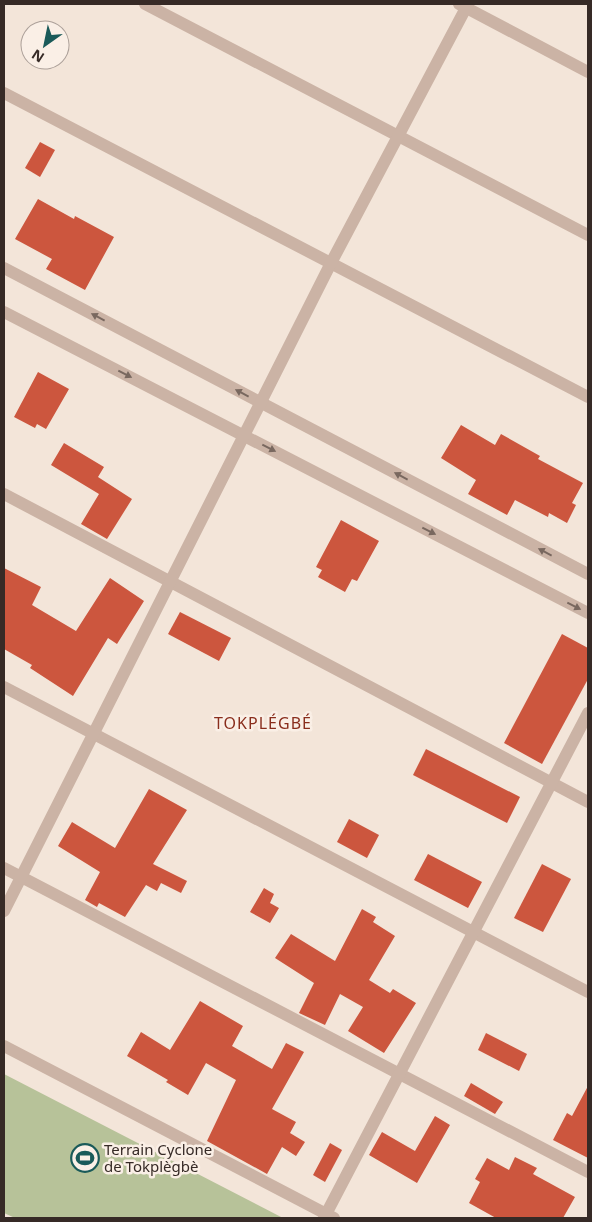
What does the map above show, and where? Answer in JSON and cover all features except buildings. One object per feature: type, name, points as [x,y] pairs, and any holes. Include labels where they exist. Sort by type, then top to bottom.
[{"type":"street","points":[[145,4],[588,236]]},
{"type":"street","points":[[4,911],[245,436],[260,402],[331,263],[399,137],[464,5],[588,72]]},
{"type":"street","points":[[4,93],[588,397]]},
{"type":"street","points":[[4,268],[588,574]]},
{"type":"street","points":[[4,312],[588,613]]},
{"type":"street","points":[[4,494],[588,802]]},
{"type":"street","points":[[4,687],[588,992]]},
{"type":"street","points":[[4,1046],[328,1217],[400,1073],[588,712]]},
{"type":"street","points":[[4,868],[588,1172]]},
{"type":"green space","name":"Terrain Cyclone de Tokplègbè","points":[[4,1074],[283,1218],[15,1218],[4,1213]]},
{"type":"place","name":"Terrain Cyclone de Tokplègbè","points":[[85,1158]]},
{"type":"district","name":"TOKPLÉGBÉ","points":[[263,723]]}]
